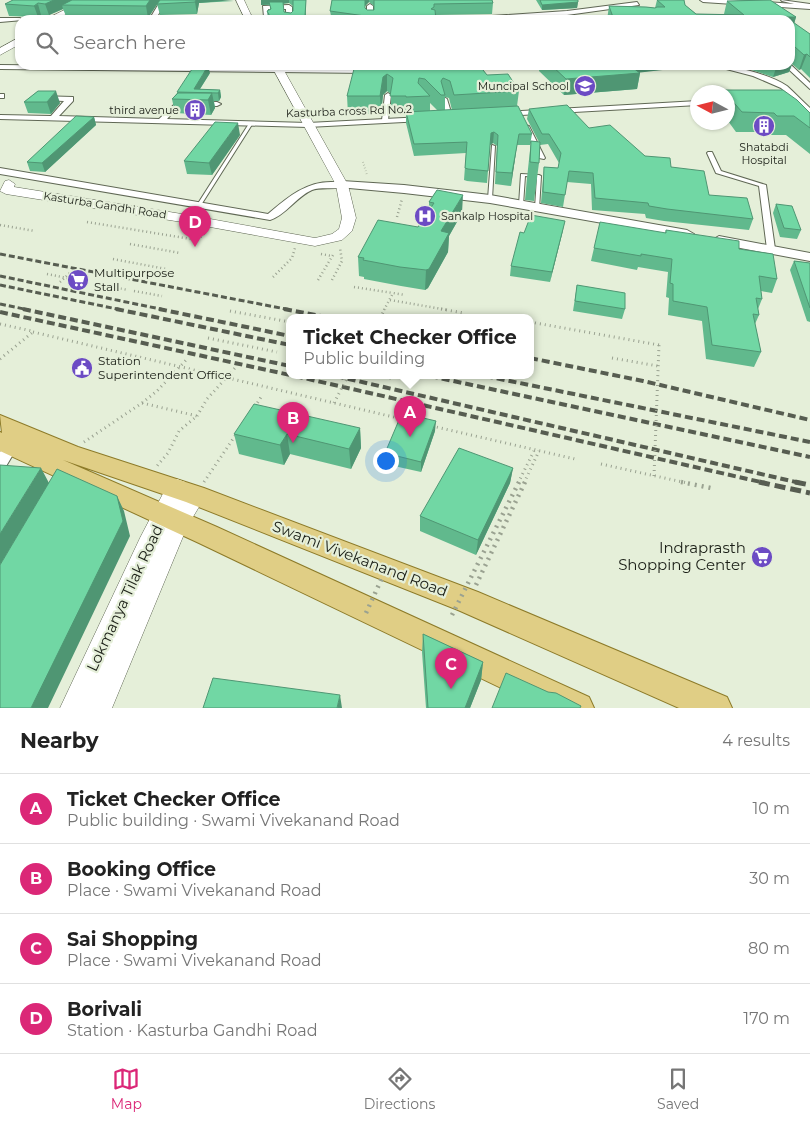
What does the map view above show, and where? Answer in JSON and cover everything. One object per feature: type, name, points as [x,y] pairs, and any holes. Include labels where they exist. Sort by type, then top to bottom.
[{"type":"main road","points":[[58,15],[90,0]]},
{"type":"main road","points":[[67,15],[98,0]]},
{"type":"main road","points":[[240,0],[247,15]]},
{"type":"main road","points":[[255,8],[258,15]]},
{"type":"main road","points":[[0,45],[15,37]]},
{"type":"main road","points":[[0,52],[15,43]]},
{"type":"main road","points":[[279,70],[342,186],[349,218],[345,231],[333,238]]},
{"type":"main road","name":"Kasturba Gandhi Road","points":[[14,178],[321,231],[333,238],[315,242],[179,217],[6,190],[14,178]]},
{"type":"main road","name":"Swami Vivekanand Road","points":[[0,422],[64,467],[170,520],[208,535],[578,708]]},
{"type":"main road","name":"Swami Vivekanand Road","points":[[4,450],[64,467],[146,480],[186,492],[460,608],[716,708]]},
{"type":"main road","name":"Lokmanya Tilak Road","points":[[74,708],[186,492]]},
{"type":"main road","name":"Lokmanya Tilak Road","points":[[98,708],[170,520]]},
{"type":"street","points":[[157,15],[164,0]]},
{"type":"street","points":[[703,0],[810,6]]},
{"type":"street","points":[[784,0],[810,6]]},
{"type":"street","points":[[516,15],[567,13],[636,2],[640,10]]},
{"type":"street","points":[[267,15],[265,7],[286,6],[290,7],[289,15]]},
{"type":"street","points":[[370,6],[370,15]]},
{"type":"street","points":[[0,20],[15,20]]},
{"type":"street","points":[[0,67],[15,67]]},
{"type":"street","points":[[346,70],[380,71]]},
{"type":"street","points":[[734,70],[755,75],[783,87],[810,112]]},
{"type":"street","points":[[792,70],[810,87]]},
{"type":"street","points":[[385,120],[388,95]]},
{"type":"street","points":[[35,100],[39,98],[70,99],[53,118]]},
{"type":"street","points":[[444,99],[451,118]]},
{"type":"street","points":[[162,120],[178,103],[217,104]]},
{"type":"street","points":[[500,114],[690,103]]},
{"type":"street","points":[[790,103],[810,104]]},
{"type":"street","points":[[16,117],[28,106]]},
{"type":"street","points":[[520,114],[542,158]]},
{"type":"street","name":"Kasturba cross Rd No.2","points":[[0,117],[308,125],[431,119]]},
{"type":"street","points":[[440,119],[461,117]]},
{"type":"street","points":[[64,131],[77,119]]},
{"type":"street","points":[[710,153],[716,162],[718,172],[762,185],[771,249]]},
{"type":"street","points":[[0,170],[14,178],[270,217],[297,193],[307,188],[326,184],[404,189],[521,204],[810,257]]},
{"type":"lane","points":[[199,205],[251,123]]},
{"type":"lane","points":[[490,199],[493,146]]},
{"type":"lane","points":[[521,204],[522,175],[539,176],[537,208]]},
{"type":"path","points":[[397,217],[404,189]]},
{"type":"path","points":[[87,222],[197,240]]},
{"type":"path","points":[[0,225],[35,231],[32,233]]},
{"type":"path","points":[[332,280],[342,261],[333,238]]},
{"type":"path","points":[[273,277],[292,258],[298,239]]},
{"type":"path","points":[[130,244],[180,253]]},
{"type":"path","points":[[318,280],[332,256]]},
{"type":"path","points":[[113,259],[166,269]]},
{"type":"path","points":[[60,282],[70,273]]},
{"type":"path","points":[[47,274],[87,282]]},
{"type":"path","points":[[101,285],[128,290]]},
{"type":"path","points":[[354,287],[405,295]]},
{"type":"path","points":[[134,291],[162,296]]},
{"type":"path","points":[[382,314],[393,293]]},
{"type":"path","points":[[390,300],[464,313]]},
{"type":"path","points":[[230,311],[286,321]]},
{"type":"path","points":[[534,323],[659,345],[654,476]]},
{"type":"path","points":[[0,324],[410,421]]},
{"type":"path","points":[[0,359],[33,332]]},
{"type":"path","points":[[208,338],[277,352]]},
{"type":"path","points":[[64,467],[157,391],[188,358]]},
{"type":"path","points":[[612,358],[658,366]]},
{"type":"path","points":[[146,480],[168,453],[179,431],[196,416],[207,398],[235,368]]},
{"type":"path","points":[[334,402],[346,379]]},
{"type":"path","points":[[250,414],[261,397]]},
{"type":"path","points":[[142,403],[196,416]]},
{"type":"path","points":[[429,425],[575,459]]},
{"type":"path","points":[[186,492],[239,430]]},
{"type":"path","points":[[460,608],[537,451]]},
{"type":"path","points":[[460,608],[537,451]]},
{"type":"path","points":[[601,464],[711,488]]},
{"type":"path","points":[[366,613],[382,578]]},
{"type":"building","points":[[13,0],[54,0],[45,4],[38,3],[34,6],[5,4]]},
{"type":"building","points":[[72,0],[150,0],[146,6],[62,5]]},
{"type":"building","points":[[160,0],[196,0],[195,2],[157,4]]},
{"type":"building","points":[[293,0],[306,0],[305,15],[269,15],[267,11],[271,9],[269,2],[283,2],[284,12],[291,13],[293,11]]},
{"type":"building","points":[[332,0],[365,0],[365,8],[367,10],[374,10],[374,0],[492,0],[493,3],[434,4],[434,7],[431,9],[435,10],[436,15],[358,15],[330,11]]},
{"type":"building","points":[[540,0],[578,0],[578,2],[542,5]]},
{"type":"building","points":[[657,0],[684,0],[685,5],[696,14],[744,15],[612,15],[609,6],[665,7]]},
{"type":"building","points":[[770,0],[793,15],[744,15],[727,1]]},
{"type":"building","points":[[795,24],[810,34],[810,57],[807,54],[804,55],[795,47]]},
{"type":"building","points":[[191,70],[206,70],[194,89],[220,90],[218,93],[177,92]]},
{"type":"building","points":[[354,70],[483,70],[487,75],[508,74],[519,91],[454,95],[450,81],[443,78],[441,81],[445,95],[441,95],[425,79],[419,78],[418,83],[430,96],[390,96],[393,78],[387,74],[383,77],[380,96],[347,96]]},
{"type":"building","points":[[556,70],[636,70],[640,73],[566,79]]},
{"type":"building","points":[[735,90],[783,90],[810,113],[810,128],[794,116],[742,112],[735,104]]},
{"type":"building","points":[[38,91],[56,91],[47,102],[24,102]]},
{"type":"building","points":[[178,93],[212,93],[208,100],[172,99]]},
{"type":"building","points":[[567,105],[589,128],[610,125],[645,156],[670,158],[671,167],[704,171],[709,195],[747,198],[753,219],[667,209],[649,206],[648,203],[595,198],[593,173],[569,171],[565,195],[543,192],[544,167],[558,168],[561,153],[549,134],[542,134],[529,109]]},
{"type":"building","points":[[518,106],[532,134],[519,134],[512,173],[496,172],[498,135],[494,132],[491,133],[488,171],[468,169],[465,168],[467,142],[414,144],[406,112]]},
{"type":"building","points":[[76,116],[94,117],[42,163],[27,162]]},
{"type":"building","points":[[215,122],[238,123],[209,163],[184,161]]},
{"type":"building","points":[[531,141],[540,142],[539,163],[530,162]]},
{"type":"building","points":[[437,190],[463,195],[441,231],[449,233],[429,269],[400,267],[363,260],[364,258],[358,257],[378,220],[418,227],[434,203],[429,202]]},
{"type":"building","points":[[776,204],[792,206],[801,230],[784,228]]},
{"type":"building","points":[[531,215],[565,221],[552,272],[511,266],[520,232],[524,233]]},
{"type":"building","points":[[600,222],[666,233],[666,230],[739,241],[739,249],[773,254],[777,279],[759,276],[762,299],[756,298],[759,315],[753,314],[761,352],[712,345],[707,307],[673,301],[673,284],[670,283],[672,259],[594,248]]},
{"type":"building","points":[[794,261],[810,263],[810,308]]},
{"type":"building","points":[[577,285],[625,293],[625,309],[575,301]]},
{"type":"building","points":[[254,404],[360,428],[349,449],[287,434],[280,445],[234,434]]},
{"type":"building","points":[[402,413],[436,421],[421,462],[385,453]]},
{"type":"building","points":[[459,448],[513,468],[478,540],[420,516]]},
{"type":"building","points":[[0,465],[41,468],[0,534]]},
{"type":"building","points":[[57,469],[117,496],[123,521],[31,708],[0,708],[0,565]]},
{"type":"building","points":[[423,634],[483,662],[465,708],[428,708]]},
{"type":"building","points":[[506,673],[548,692],[556,693],[581,706],[580,708],[492,708]]},
{"type":"building","points":[[213,678],[340,695],[337,708],[203,708]]},
{"type":"railway","points":[[0,254],[291,310]]},
{"type":"railway","points":[[0,276],[165,310]]},
{"type":"railway","points":[[0,285],[122,310]]},
{"type":"railway","points":[[0,304],[29,310]]},
{"type":"railway","points":[[23,309],[286,365]]},
{"type":"railway","points":[[116,309],[286,344]]},
{"type":"railway","points":[[159,309],[286,335]]},
{"type":"railway","points":[[284,309],[310,314]]},
{"type":"railway","points":[[0,312],[286,374]]},
{"type":"railway","points":[[534,359],[643,381],[810,420]]},
{"type":"railway","points":[[308,379],[765,483]]},
{"type":"railway","points":[[349,379],[800,483]]},
{"type":"railway","points":[[444,379],[810,457]]},
{"type":"railway","points":[[500,379],[810,442]]},
{"type":"railway","points":[[759,482],[810,493]]},
{"type":"railway","points":[[795,482],[800,483]]},
{"type":"railway","points":[[800,483],[810,485]]},
{"type":"place","name":"Muncipal School","points":[[585,86]]},
{"type":"place","name":"third avenue","points":[[195,110]]},
{"type":"place","name":"Shatabdi Hospital","points":[[764,126]]},
{"type":"place","name":"Sankalp Hospital","points":[[425,216]]},
{"type":"place","name":"Borivali","points":[[195,247]]},
{"type":"place","name":"Multipurpose Stall","points":[[78,280]]},
{"type":"place","name":"Station Superintendent Office","points":[[82,368]]},
{"type":"place","name":"Ticket Checker Office","points":[[410,437]]},
{"type":"place","name":"Booking Office","points":[[293,443]]},
{"type":"place","name":"Indraprasth Shopping Center","points":[[762,557]]},
{"type":"place","name":"Sai Shopping","points":[[451,689]]}]
